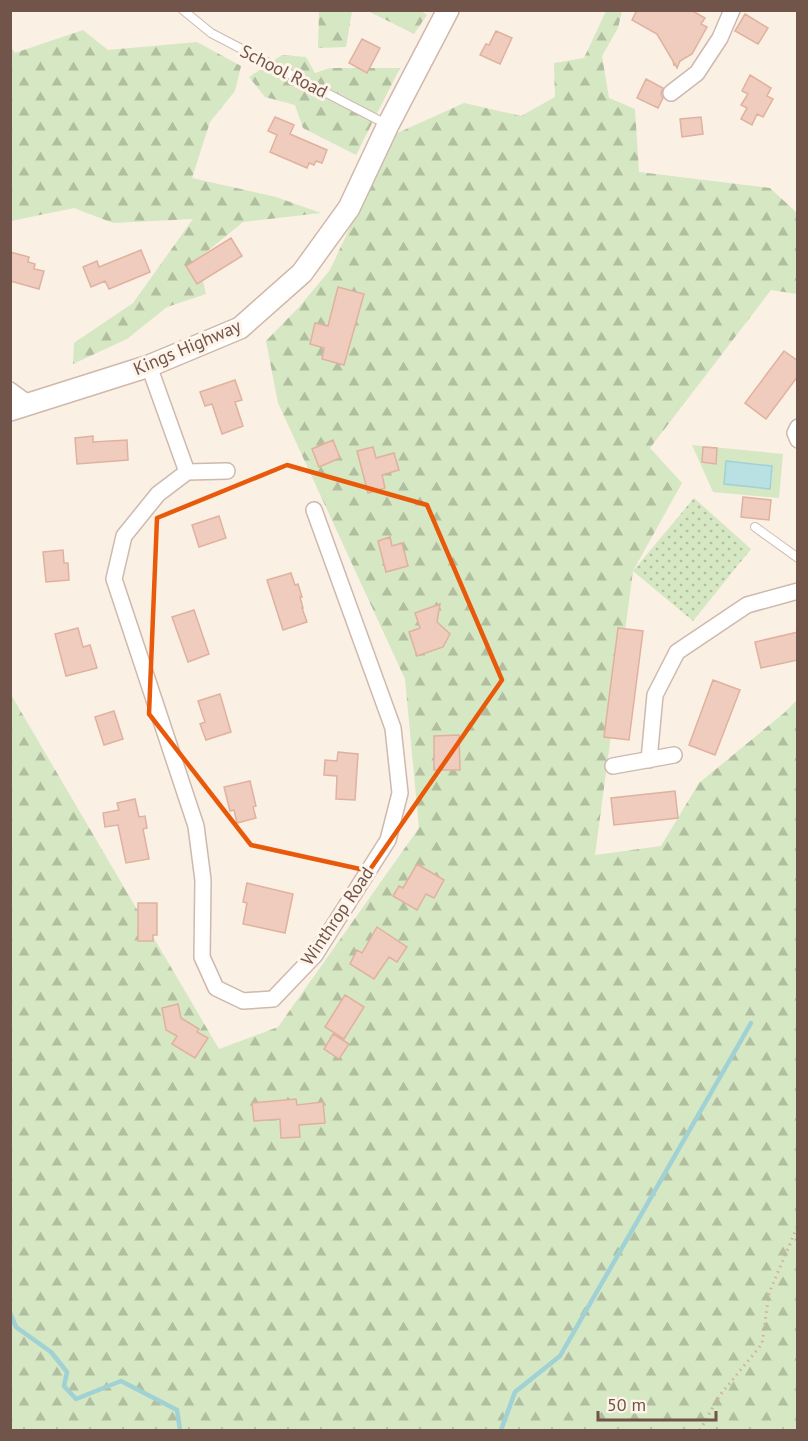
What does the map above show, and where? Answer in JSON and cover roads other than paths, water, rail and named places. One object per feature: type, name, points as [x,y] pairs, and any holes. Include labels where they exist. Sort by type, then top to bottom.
[{"type":"street","name":"Kings Highway","points":[[20,407],[149,366],[240,328],[302,273],[348,208],[448,10]]},
{"type":"street","points":[[671,93],[697,74],[720,38],[732,10]]},
{"type":"street","points":[[149,366],[187,472],[227,471]]},
{"type":"street","points":[[10,390],[20,407]]},
{"type":"street","points":[[798,428],[795,433],[798,440]]},
{"type":"street","name":"Winthrop Road","points":[[187,472],[158,494],[124,536],[114,579],[196,826],[203,880],[202,957],[216,988],[243,1001],[273,999],[315,955],[387,840],[400,793],[393,728],[314,510]]},
{"type":"street","points":[[649,759],[655,695],[676,652],[747,605],[798,591]]},
{"type":"street","points":[[614,766],[674,755]]},
{"type":"lane","name":"School Road","points":[[183,10],[212,33],[388,125]]},
{"type":"lane","points":[[754,527],[798,558]]},
{"type":"water","points":[[726,461],[772,466],[770,489],[724,484]]},
{"type":"waterway","points":[[501,1430],[515,1392],[560,1356],[751,1023]]},
{"type":"waterway","points":[[10,1313],[16,1327],[51,1352],[67,1372],[64,1386],[76,1399],[121,1381],[177,1410],[180,1430]]}]
